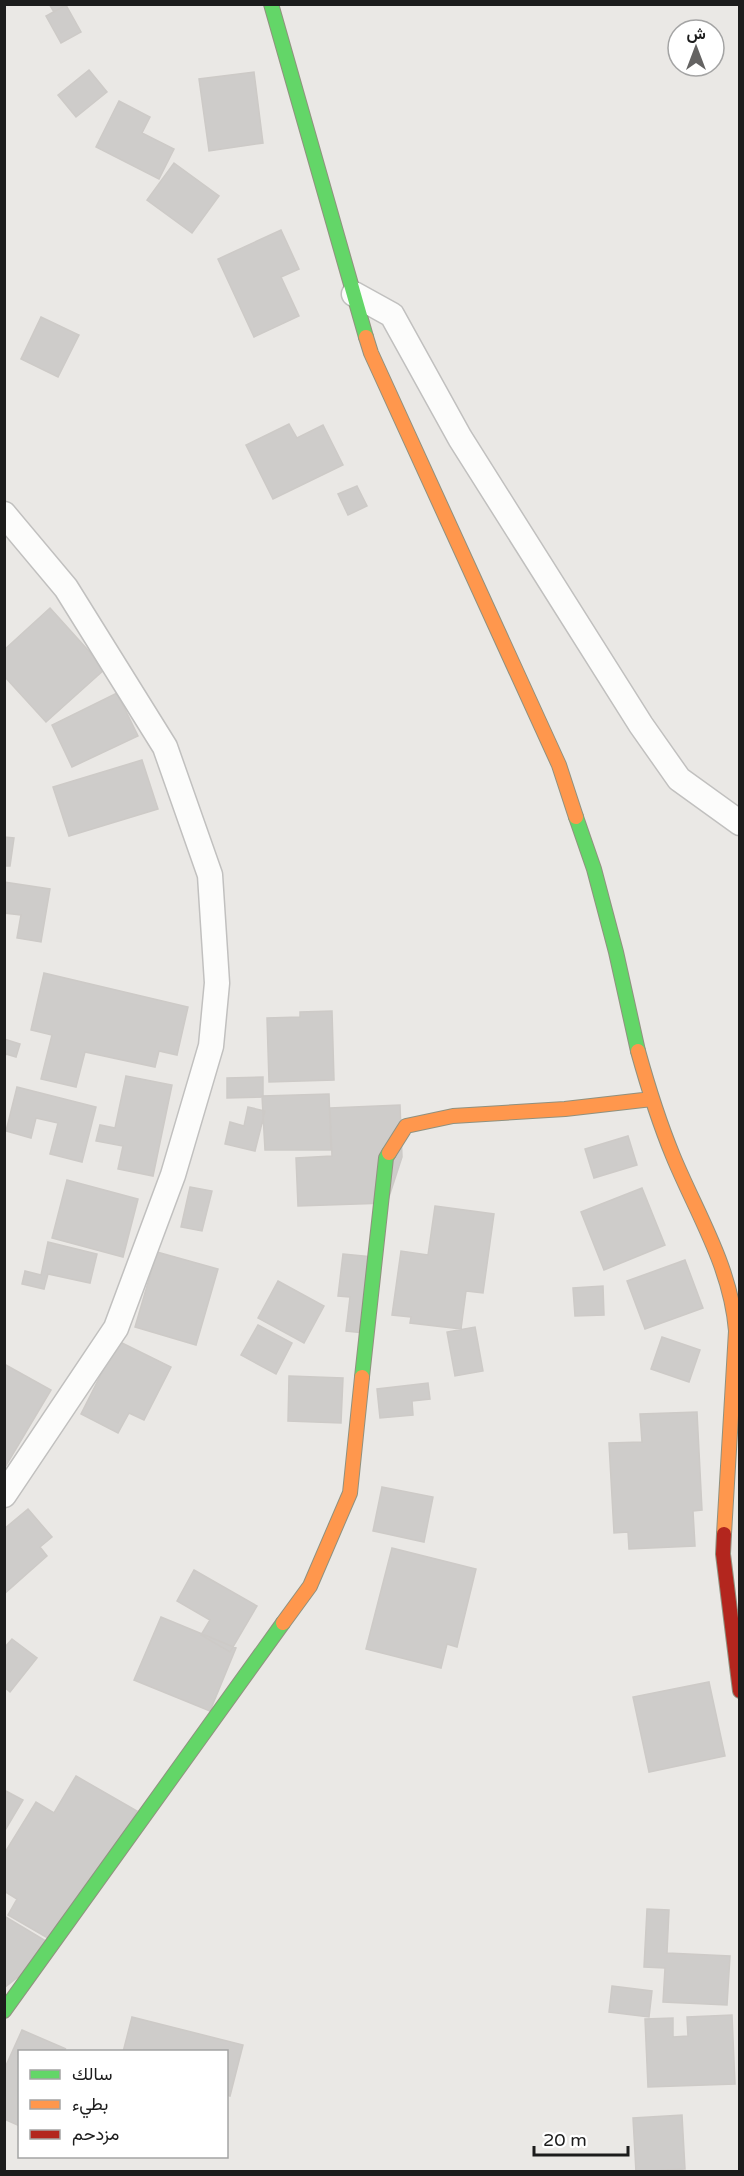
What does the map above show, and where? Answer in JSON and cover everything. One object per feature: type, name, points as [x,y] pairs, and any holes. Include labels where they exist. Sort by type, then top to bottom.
[{"type":"street","points":[[271,4],[371,353],[559,765],[600,890],[616,952],[631,1027],[652,1099],[673,1156],[725,1271],[734,1303],[736,1331],[723,1554],[740,1691]]},
{"type":"street","points":[[354,294],[392,315],[460,438],[641,725],[679,779],[740,824]]},
{"type":"street","points":[[4,514],[66,588],[165,747],[210,875],[217,983],[211,1046],[183,1143],[116,1328],[4,1495]]},
{"type":"street","points":[[4,2010],[310,1586],[350,1493],[386,1158],[406,1126],[453,1116],[565,1109],[652,1099]]},
{"type":"building","points":[[49,4],[66,4],[54,12]]},
{"type":"building","points":[[66,5],[81,32],[61,43],[46,16]]},
{"type":"building","points":[[89,70],[107,92],[76,117],[58,95]]},
{"type":"building","points":[[254,72],[263,143],[209,151],[199,79]]},
{"type":"building","points":[[119,101],[150,117],[142,133],[174,149],[159,179],[96,147]]},
{"type":"building","points":[[174,163],[219,196],[192,233],[147,200]]},
{"type":"building","points":[[281,230],[299,269],[281,277],[299,316],[254,337],[218,259]]},
{"type":"building","points":[[41,317],[79,335],[58,377],[21,359]]},
{"type":"building","points":[[289,424],[297,438],[323,425],[343,465],[273,499],[246,445]]},
{"type":"building","points":[[357,486],[367,506],[348,515],[338,494]]},
{"type":"building","points":[[50,608],[105,669],[46,722],[4,676],[4,650]]},
{"type":"building","points":[[117,693],[138,736],[72,767],[52,725]]},
{"type":"building","points":[[142,760],[158,809],[69,836],[53,787]]},
{"type":"building","points":[[4,837],[14,838],[10,866],[4,866]]},
{"type":"building","points":[[4,882],[50,889],[41,942],[17,938],[21,915],[4,913]]},
{"type":"building","points":[[44,973],[188,1007],[177,1055],[159,1051],[155,1067],[85,1052],[76,1087],[41,1079],[52,1035],[31,1030]]},
{"type":"building","points":[[332,1011],[334,1080],[269,1082],[267,1018],[300,1017],[300,1012]]},
{"type":"building","points":[[4,1039],[20,1044],[16,1057],[6,1054],[4,1059]]},
{"type":"building","points":[[126,1076],[172,1085],[153,1176],[118,1169],[123,1146],[96,1141],[100,1125],[115,1128]]},
{"type":"building","points":[[263,1077],[263,1097],[227,1098],[227,1078]]},
{"type":"building","points":[[17,1087],[96,1107],[82,1162],[50,1154],[58,1123],[36,1118],[31,1138],[6,1131]]},
{"type":"building","points":[[329,1094],[331,1150],[265,1150],[262,1096]]},
{"type":"building","points":[[400,1105],[402,1157],[387,1203],[298,1206],[296,1158],[332,1156],[330,1108]]},
{"type":"building","points":[[248,1107],[265,1111],[255,1151],[225,1144],[230,1122],[244,1126]]},
{"type":"building","points":[[628,1136],[637,1165],[594,1178],[585,1149]]},
{"type":"building","points":[[67,1180],[138,1199],[123,1257],[52,1238]]},
{"type":"building","points":[[190,1187],[212,1191],[202,1231],[181,1227]]},
{"type":"building","points":[[642,1188],[665,1245],[604,1270],[581,1212]]},
{"type":"building","points":[[435,1206],[494,1214],[483,1293],[466,1291],[461,1329],[410,1323],[411,1317],[392,1315],[401,1251],[428,1255]]},
{"type":"building","points":[[48,1242],[97,1254],[90,1283],[48,1274],[44,1289],[22,1284],[25,1271],[41,1275]]},
{"type":"building","points":[[157,1252],[218,1269],[196,1345],[135,1327]]},
{"type":"building","points":[[343,1254],[373,1257],[364,1333],[346,1331],[350,1297],[338,1296]]},
{"type":"building","points":[[685,1260],[703,1308],[645,1329],[627,1281]]},
{"type":"building","points":[[278,1281],[324,1306],[304,1343],[258,1318]]},
{"type":"building","points":[[603,1286],[604,1315],[575,1316],[573,1288]]},
{"type":"building","points":[[258,1325],[292,1343],[276,1374],[241,1355]]},
{"type":"building","points":[[475,1327],[483,1371],[455,1376],[447,1332]]},
{"type":"building","points":[[662,1337],[700,1350],[689,1382],[651,1369]]},
{"type":"building","points":[[118,1341],[171,1367],[144,1420],[129,1413],[118,1433],[81,1414]]},
{"type":"building","points":[[4,1364],[51,1390],[4,1469]]},
{"type":"building","points":[[289,1376],[343,1378],[341,1423],[288,1421]]},
{"type":"building","points":[[428,1383],[430,1399],[412,1401],[413,1415],[380,1418],[377,1389]]},
{"type":"building","points":[[697,1412],[702,1510],[693,1511],[695,1546],[629,1549],[628,1532],[614,1533],[609,1443],[642,1442],[640,1414]]},
{"type":"building","points":[[382,1487],[433,1497],[424,1542],[373,1531]]},
{"type":"building","points":[[28,1509],[52,1537],[40,1547],[47,1556],[4,1594],[4,1529]]},
{"type":"building","points":[[392,1548],[476,1569],[457,1647],[447,1644],[441,1668],[366,1649]]},
{"type":"building","points":[[194,1570],[257,1606],[230,1652],[201,1635],[210,1620],[177,1601]]},
{"type":"building","points":[[161,1617],[236,1648],[210,1711],[134,1680]]},
{"type":"building","points":[[12,1639],[37,1658],[10,1692],[4,1687],[4,1648]]},
{"type":"building","points":[[709,1682],[725,1756],[649,1772],[633,1697]]},
{"type":"building","points":[[76,1776],[137,1811],[58,1944],[8,1915],[17,1899],[4,1891],[4,1854],[36,1802],[54,1813]]},
{"type":"building","points":[[4,1790],[23,1800],[4,1832]]},
{"type":"building","points":[[647,1909],[669,1910],[667,1953],[730,1956],[727,2005],[663,2002],[665,1968],[644,1967]]},
{"type":"building","points":[[4,1916],[56,1947],[4,1988]]},
{"type":"building","points":[[612,1986],[652,1991],[649,2017],[609,2012]]},
{"type":"building","points":[[732,2015],[735,2084],[648,2087],[645,2019],[673,2018],[673,2037],[688,2036],[687,2017]]},
{"type":"building","points":[[132,2017],[243,2045],[230,2096],[228,2096],[228,2050],[124,2050]]},
{"type":"building","points":[[22,2030],[66,2049],[18,2050],[18,2125],[4,2119],[4,2070]]},
{"type":"building","points":[[682,2115],[685,2169],[636,2172],[633,2118]]},
{"type":"traffic: fast","points":[[271,4],[366,337]]},
{"type":"traffic: fast","points":[[576,817],[594,869],[616,952],[638,1051]]},
{"type":"traffic: fast","points":[[362,1377],[386,1158],[389,1153]]},
{"type":"traffic: fast","points":[[4,2011],[283,1623]]},
{"type":"traffic: slow","points":[[366,337],[371,353],[559,765],[576,817]]},
{"type":"traffic: slow","points":[[638,1051],[663,1130],[712,1241],[733,1307],[736,1331],[724,1534]]},
{"type":"traffic: slow","points":[[389,1153],[406,1126],[453,1116],[565,1109],[652,1099]]},
{"type":"traffic: slow","points":[[283,1623],[310,1586],[350,1493],[362,1377]]},
{"type":"traffic: jam","points":[[724,1534],[723,1554],[740,1691]]}]
